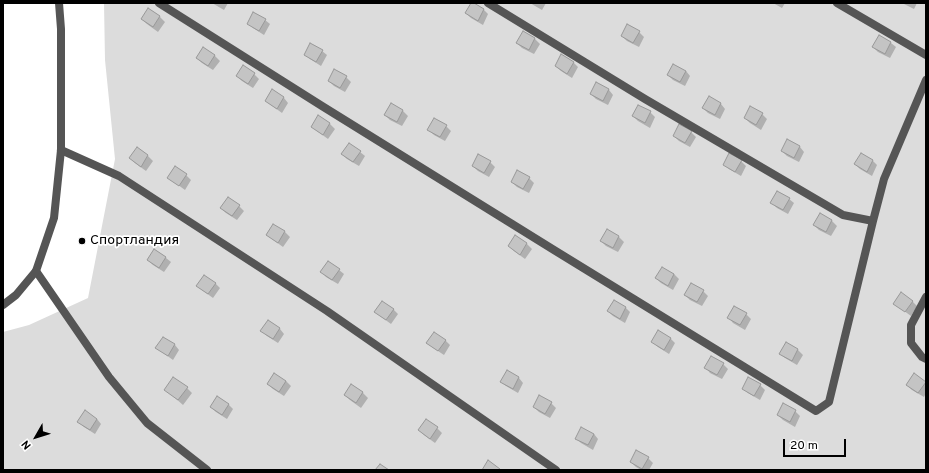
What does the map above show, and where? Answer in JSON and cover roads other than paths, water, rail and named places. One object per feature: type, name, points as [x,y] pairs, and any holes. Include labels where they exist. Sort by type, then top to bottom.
[{"type":"street","points":[[3,305],[16,295],[36,271],[54,218],[61,150],[60,3]]},
{"type":"street","points":[[159,3],[534,238],[816,411],[829,402],[884,179],[926,80]]},
{"type":"street","points":[[488,3],[651,103],[843,215],[873,221]]},
{"type":"street","points":[[838,3],[926,55]]},
{"type":"street","points":[[61,150],[119,176],[327,311],[556,470]]},
{"type":"street","points":[[36,271],[108,377],[147,423],[207,470]]},
{"type":"street","points":[[926,297],[911,325],[911,343],[922,357],[926,359]]},
{"type":"place","name":"Спортландия","points":[[82,241]]}]
